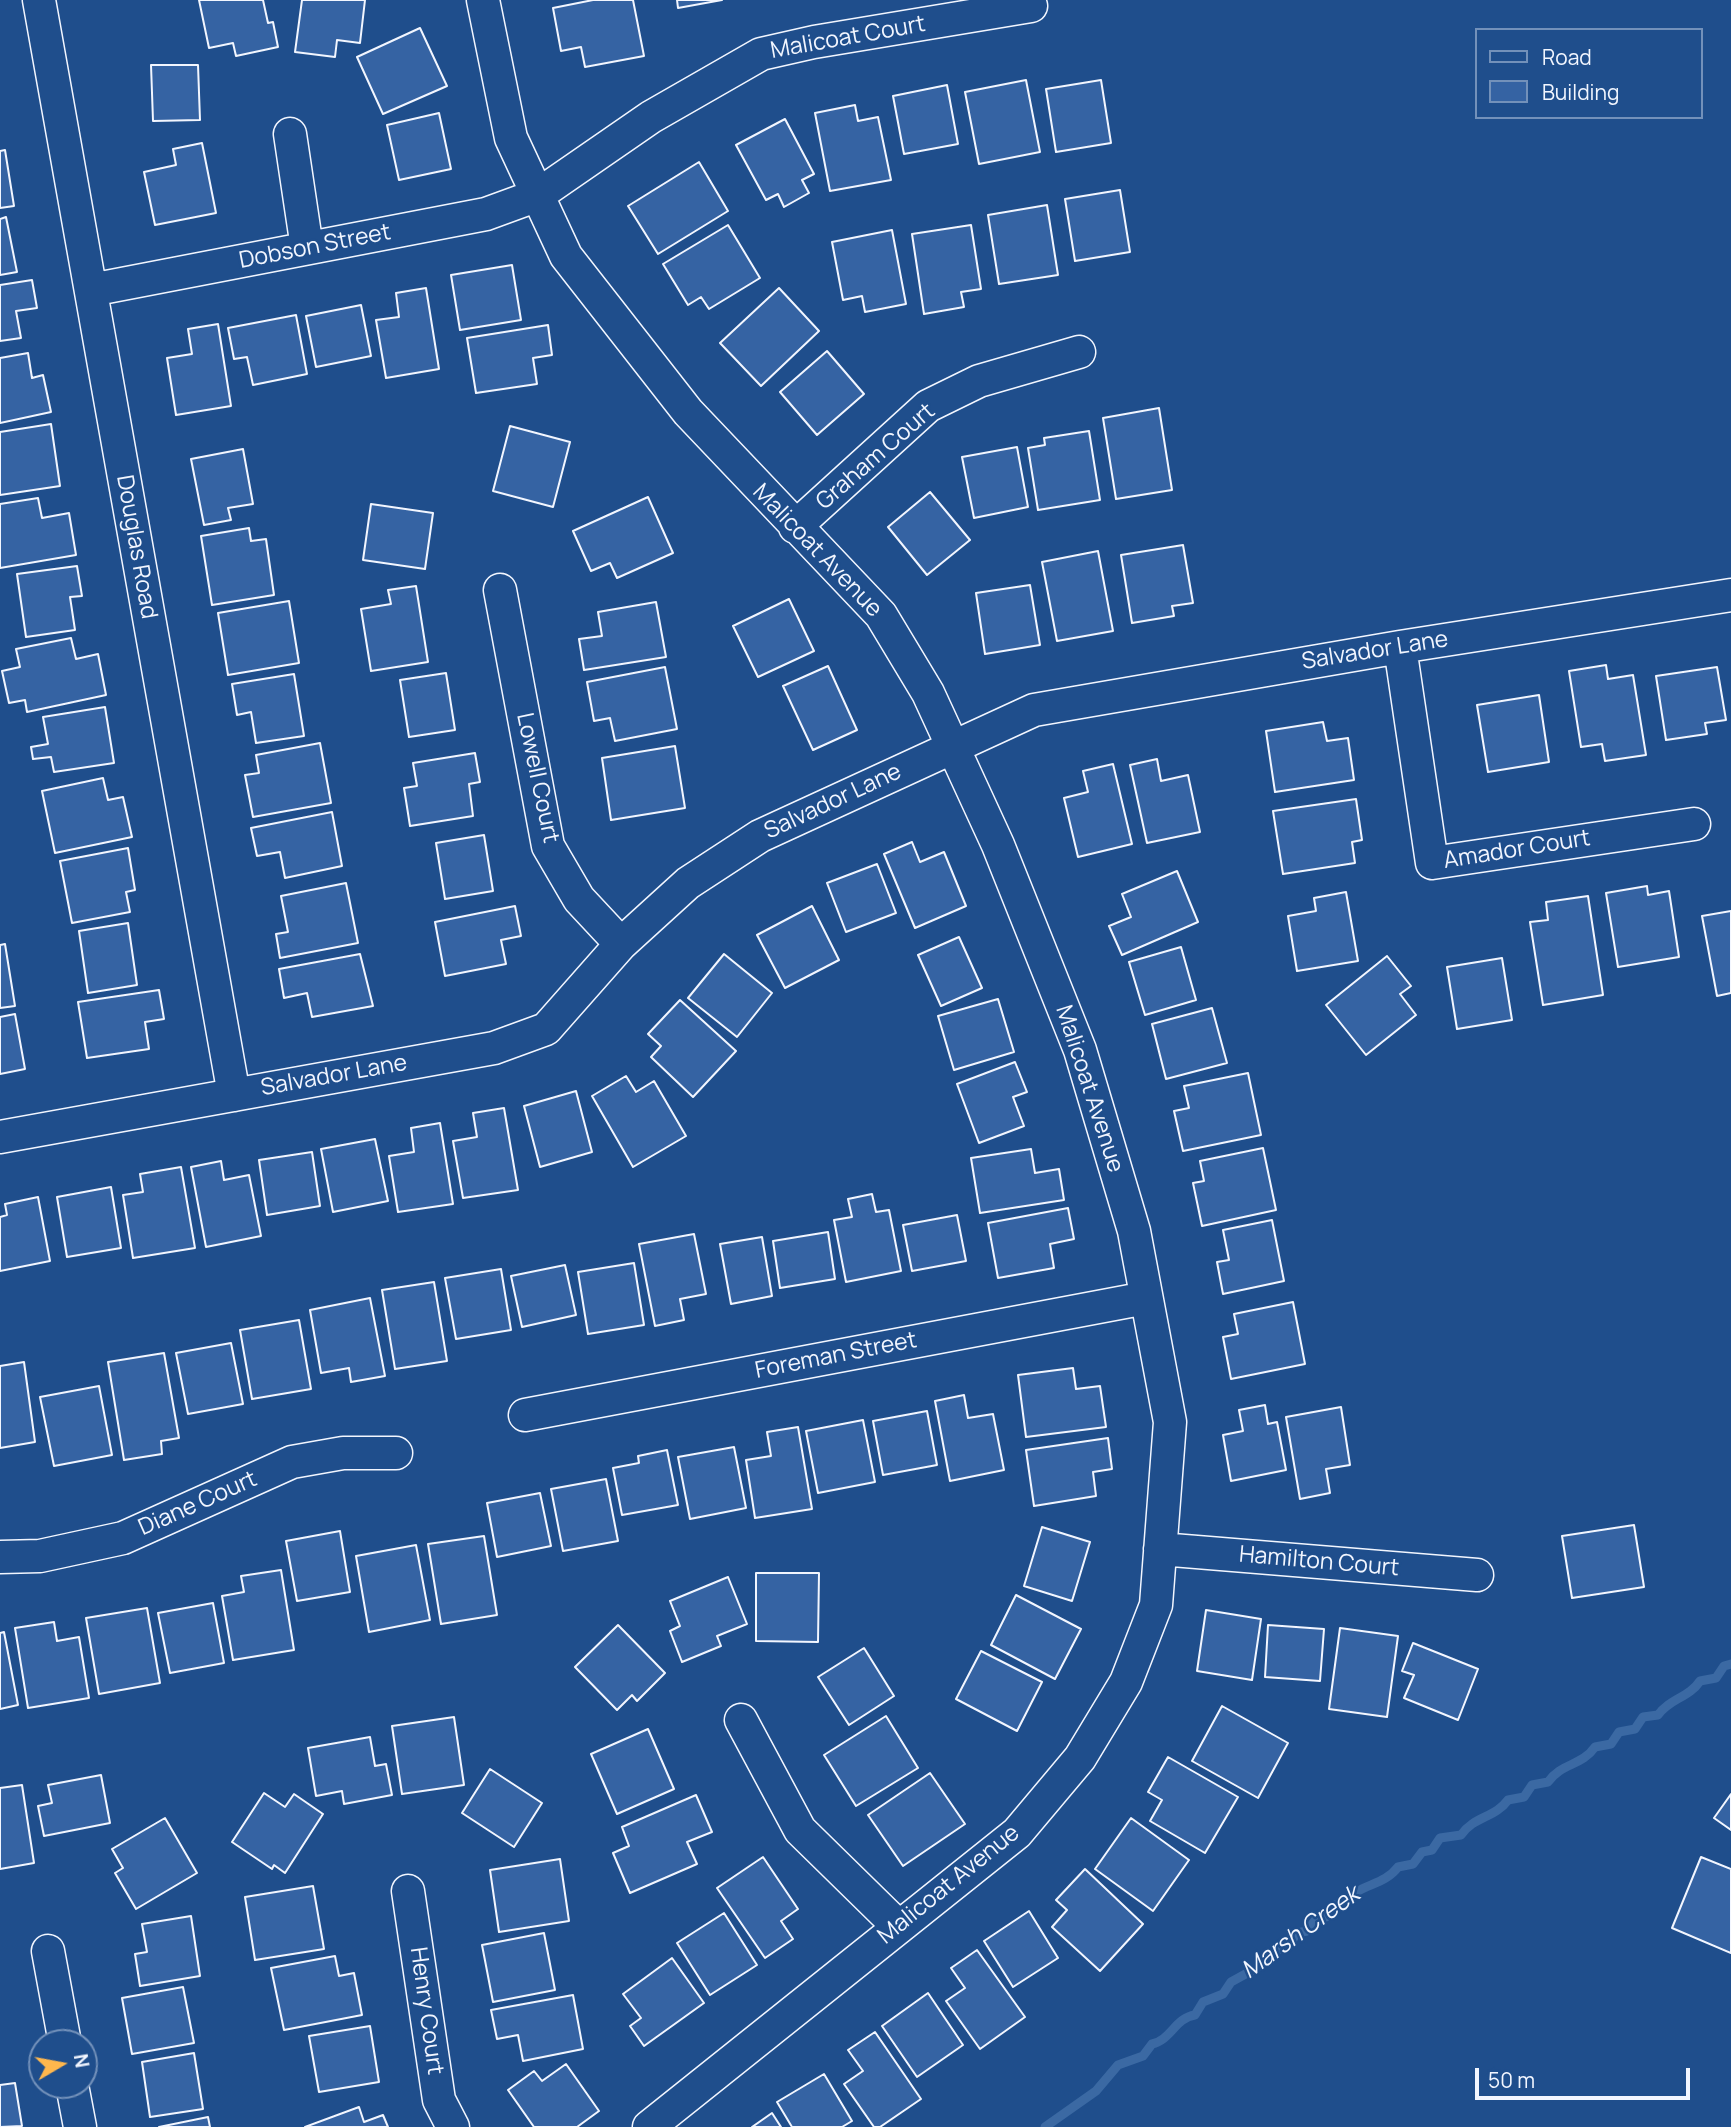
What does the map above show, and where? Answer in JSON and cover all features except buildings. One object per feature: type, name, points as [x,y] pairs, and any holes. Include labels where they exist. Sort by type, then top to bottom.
[{"type":"street","name":"Douglas Road","points":[[39,0],[233,1095]]},
{"type":"street","name":"Malicoat Avenue","points":[[483,0],[511,138],[566,256],[688,412],[881,615],[928,693],[998,845],[1080,1050],[1134,1231],[1170,1422],[1156,1605],[1126,1682],[1080,1758],[1017,1833],[649,2127]]},
{"type":"street","name":"Malicoat Court","points":[[538,195],[651,117],[761,54],[814,41],[1031,6]]},
{"type":"street","points":[[290,134],[307,248]]},
{"type":"street","name":"Dobson Street","points":[[91,290],[486,214],[538,195]]},
{"type":"street","name":"Graham Court","points":[[795,527],[928,406],[979,381],[1079,352]]},
{"type":"street","name":"Lowell Court","points":[[500,590],[548,846],[579,899],[621,944]]},
{"type":"street","name":"Salvador Lane","points":[[0,1137],[494,1048],[546,1029],[621,944],[688,883],[760,836],[1034,710],[1400,647],[1731,595]]},
{"type":"street","name":"Amador Court","points":[[1400,647],[1432,863],[1694,824]]},
{"type":"street","name":"Foreman Street","points":[[525,1415],[1146,1298]]},
{"type":"street","name":"Diane Court","points":[[0,1557],[40,1556],[124,1538],[292,1462],[343,1453],[396,1453]]},
{"type":"street","name":"Hamilton Court","points":[[1160,1549],[1477,1575]]},
{"type":"street","points":[[741,1720],[800,1830],[899,1927]]},
{"type":"street","name":"Henry Court","points":[[408,1891],[439,2100],[453,2127]]},
{"type":"street","points":[[48,1951],[62,2029]]},
{"type":"street","points":[[75,2099],[80,2127]]},
{"type":"waterway","name":"Marsh Creek","points":[[1045,2127],[1096,2091],[1118,2065],[1143,2056],[1152,2044],[1164,2038],[1183,2020],[1195,2015],[1203,2002],[1223,1994],[1231,1982],[1260,1966],[1269,1954],[1289,1945],[1297,1933],[1307,1931],[1316,1919],[1326,1917],[1335,1905],[1345,1903],[1357,1892],[1385,1878],[1398,1867],[1413,1864],[1422,1852],[1432,1850],[1440,1838],[1461,1835],[1472,1824],[1497,1810],[1508,1800],[1524,1797],[1532,1785],[1548,1782],[1559,1771],[1584,1758],[1595,1747],[1611,1744],[1619,1732],[1635,1729],[1643,1717],[1658,1715],[1668,1705],[1696,1687],[1700,1681],[1716,1678],[1724,1666],[1731,1664]]}]
